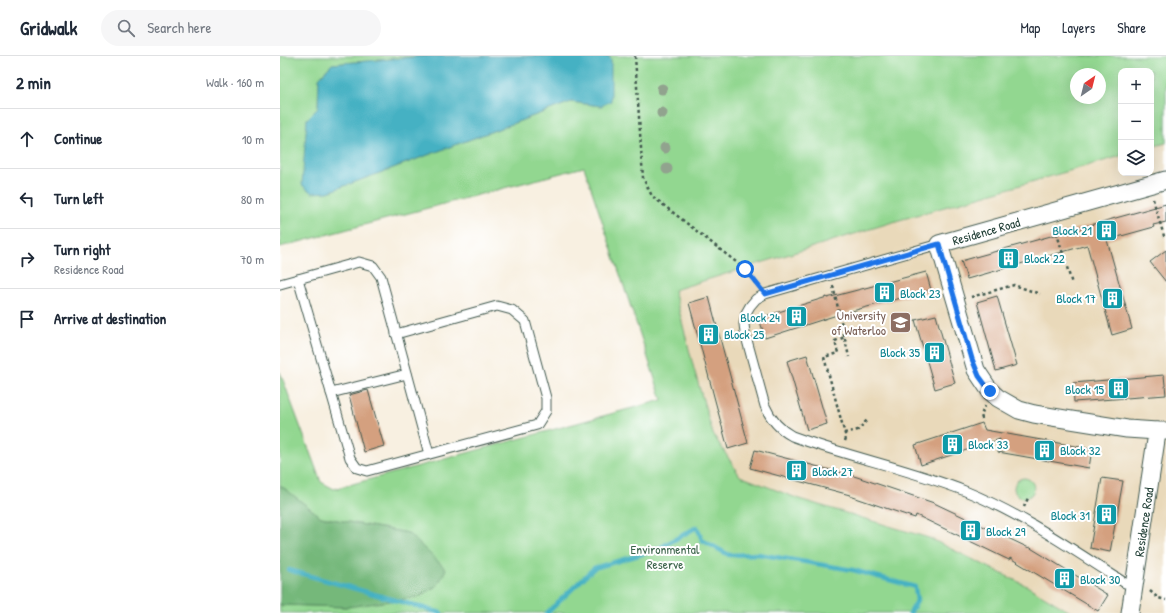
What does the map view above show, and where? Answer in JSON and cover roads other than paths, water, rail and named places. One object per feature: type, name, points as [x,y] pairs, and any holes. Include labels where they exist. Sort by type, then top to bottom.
[{"type":"street","name":"Residence Road","points":[[1130,613],[1156,440],[1161,431],[1127,429],[1026,412],[1011,406],[998,398],[990,391],[976,370],[939,244],[1166,180]]},
{"type":"lane","points":[[939,244],[765,294],[756,299],[745,315],[744,326],[768,412],[774,422],[786,433],[951,486],[989,502],[1032,524],[1125,583],[1134,584]]},
{"type":"lane","points":[[280,284],[360,262],[373,266],[381,277],[429,454]]},
{"type":"lane","points":[[298,279],[350,458],[357,468],[367,471],[537,425],[546,411],[546,398],[525,321],[512,310],[497,306],[396,334]]},
{"type":"lane","points":[[331,393],[407,374]]},
{"type":"water","points":[[426,56],[608,56],[611,59],[611,101],[601,106],[571,102],[328,192],[312,193],[302,185],[307,119],[318,108],[319,78],[332,64]]},
{"type":"waterway","points":[[547,613],[594,568],[656,550],[697,527],[702,540],[729,555],[758,554],[853,570],[915,587],[917,601],[910,613]]},
{"type":"waterway","points":[[289,570],[441,613]]},
{"type":"place","name":"Block 21","points":[[1107,230]]},
{"type":"place","name":"Block 22","points":[[1008,258]]},
{"type":"place","name":"Block 23","points":[[884,293]]},
{"type":"place","name":"Block 17","points":[[1112,298]]},
{"type":"place","name":"Block 24","points":[[796,317]]},
{"type":"place","name":"University of Waterloo","points":[[901,322]]},
{"type":"place","name":"Block 25","points":[[708,334]]},
{"type":"place","name":"Block 35","points":[[935,352]]},
{"type":"place","name":"Block 15","points":[[1119,389]]},
{"type":"place","name":"Block 33","points":[[952,444]]},
{"type":"place","name":"Block 32","points":[[1045,450]]},
{"type":"place","name":"Block 27","points":[[797,471]]},
{"type":"place","name":"Block 31","points":[[1106,515]]},
{"type":"place","name":"Block 29","points":[[971,531]]},
{"type":"place","name":"Block 30","points":[[1064,579]]},
{"type":"park label","name":"Environmental Reserve","points":[[665,556]]}]
